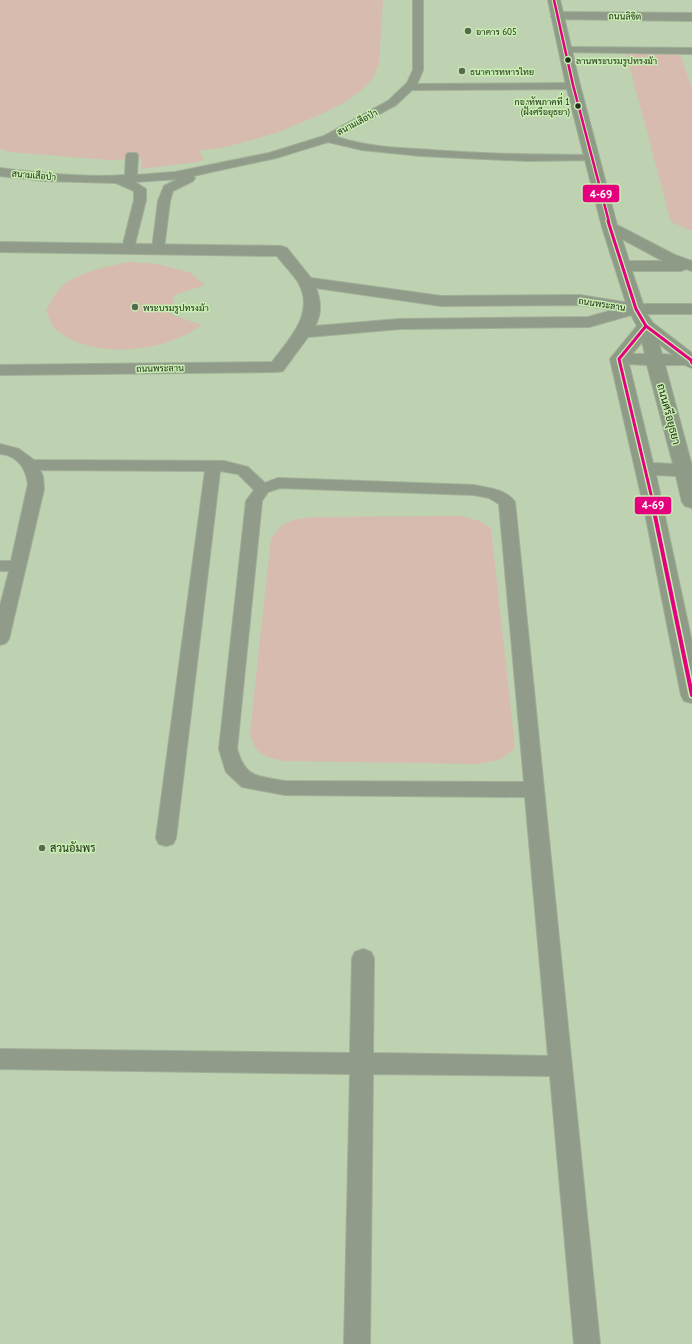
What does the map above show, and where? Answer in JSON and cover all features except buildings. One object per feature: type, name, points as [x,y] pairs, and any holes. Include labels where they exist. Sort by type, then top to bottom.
[{"type":"main road","name":"ถนนศรีอยุธยา","points":[[554,0],[573,86],[610,227],[636,309],[646,326],[692,502]]},
{"type":"main road","points":[[610,227],[677,252],[692,256]]},
{"type":"main road","points":[[610,227],[669,258],[692,266]]},
{"type":"main road","points":[[622,266],[692,266]]},
{"type":"main road","points":[[636,309],[692,309]]},
{"type":"main road","name":"ถนนศรีอยุธยา","points":[[646,326],[692,361]]},
{"type":"main road","points":[[619,359],[646,326]]},
{"type":"main road","points":[[619,359],[692,361]]},
{"type":"main road","points":[[619,359],[692,695]]},
{"type":"main road","points":[[644,469],[684,470]]},
{"type":"street","name":"ถนนลิขิต","points":[[557,16],[692,17]]},
{"type":"street","name":"ถนนพระลาน","points":[[0,247],[281,251],[306,282],[312,298],[311,318],[303,332],[277,367],[0,370]]},
{"type":"street","name":"ถนนพระลาน","points":[[306,282],[441,301],[580,300],[636,309]]},
{"type":"street","name":"ถนนพระลาน","points":[[303,332],[400,324],[589,322],[636,309]]},
{"type":"lane","name":"สนามเสือป่า","points":[[0,172],[45,177],[116,179],[175,176],[272,156],[328,138],[392,103],[412,84],[418,70],[418,0]]},
{"type":"lane","points":[[565,50],[691,54]]},
{"type":"lane","points":[[410,87],[573,86]]},
{"type":"lane","points":[[328,138],[342,143],[371,148],[478,158],[592,158]]},
{"type":"lane","points":[[131,179],[132,155]]},
{"type":"lane","name":"สนามเสือป่า","points":[[158,249],[164,201],[168,189],[178,182],[212,169]]},
{"type":"lane","name":"สนามเสือป่า","points":[[116,179],[140,189],[140,200],[128,248]]},
{"type":"lane","points":[[0,449],[6,449],[20,454],[30,465],[36,483],[0,639]]},
{"type":"lane","points":[[30,465],[224,466],[243,470],[262,489]]},
{"type":"lane","points":[[166,838],[213,466]]},
{"type":"lane","points":[[534,790],[285,788],[249,782],[233,767],[228,749],[254,501],[262,489],[278,483],[474,490],[494,494],[507,502],[587,1344]]},
{"type":"lane","points":[[0,566],[18,566]]},
{"type":"lane","points":[[357,1344],[363,958]]},
{"type":"lane","points":[[0,1059],[561,1066]]},
{"type":"shaded area","points":[[0,0],[383,0],[379,64],[373,78],[347,101],[322,114],[276,133],[230,146],[199,151],[204,160],[197,162],[141,169],[142,159],[110,160],[9,152],[0,149]]},
{"type":"shaded area","points":[[626,53],[665,53],[681,56],[692,89],[692,231],[671,222]]},
{"type":"shaded area","points":[[129,262],[158,264],[191,273],[205,285],[174,295],[172,315],[202,325],[165,343],[134,349],[102,348],[86,345],[72,340],[60,333],[55,328],[51,323],[46,310],[55,295],[66,283],[88,272]]},
{"type":"shaded area","points":[[460,516],[480,521],[491,528],[515,747],[502,759],[480,764],[284,761],[265,756],[257,750],[254,746],[250,732],[271,539],[282,525],[296,519],[313,517]]},
{"type":"transit line","name":"4-69","points":[[554,0],[573,85],[610,227],[636,309],[646,326],[691,360],[692,363]]},
{"type":"transit line","name":"4-69","points":[[646,326],[619,359],[654,508],[692,695]]},
{"type":"place","name":"อาคาร 605","points":[[468,31]]},
{"type":"place","name":"ลานพระบรมรูปทรงม้า","points":[[568,60]]},
{"type":"place","name":"ธนาคารทหารไทย","points":[[462,71]]},
{"type":"place","name":"กองทัพภาคที่ 1 (ฝั่งศรีอยุธยา)","points":[[578,106]]},
{"type":"place","name":"พระบรมรูปทรงม้า","points":[[135,307]]},
{"type":"place","name":"สวนอัมพร","points":[[42,848]]}]
